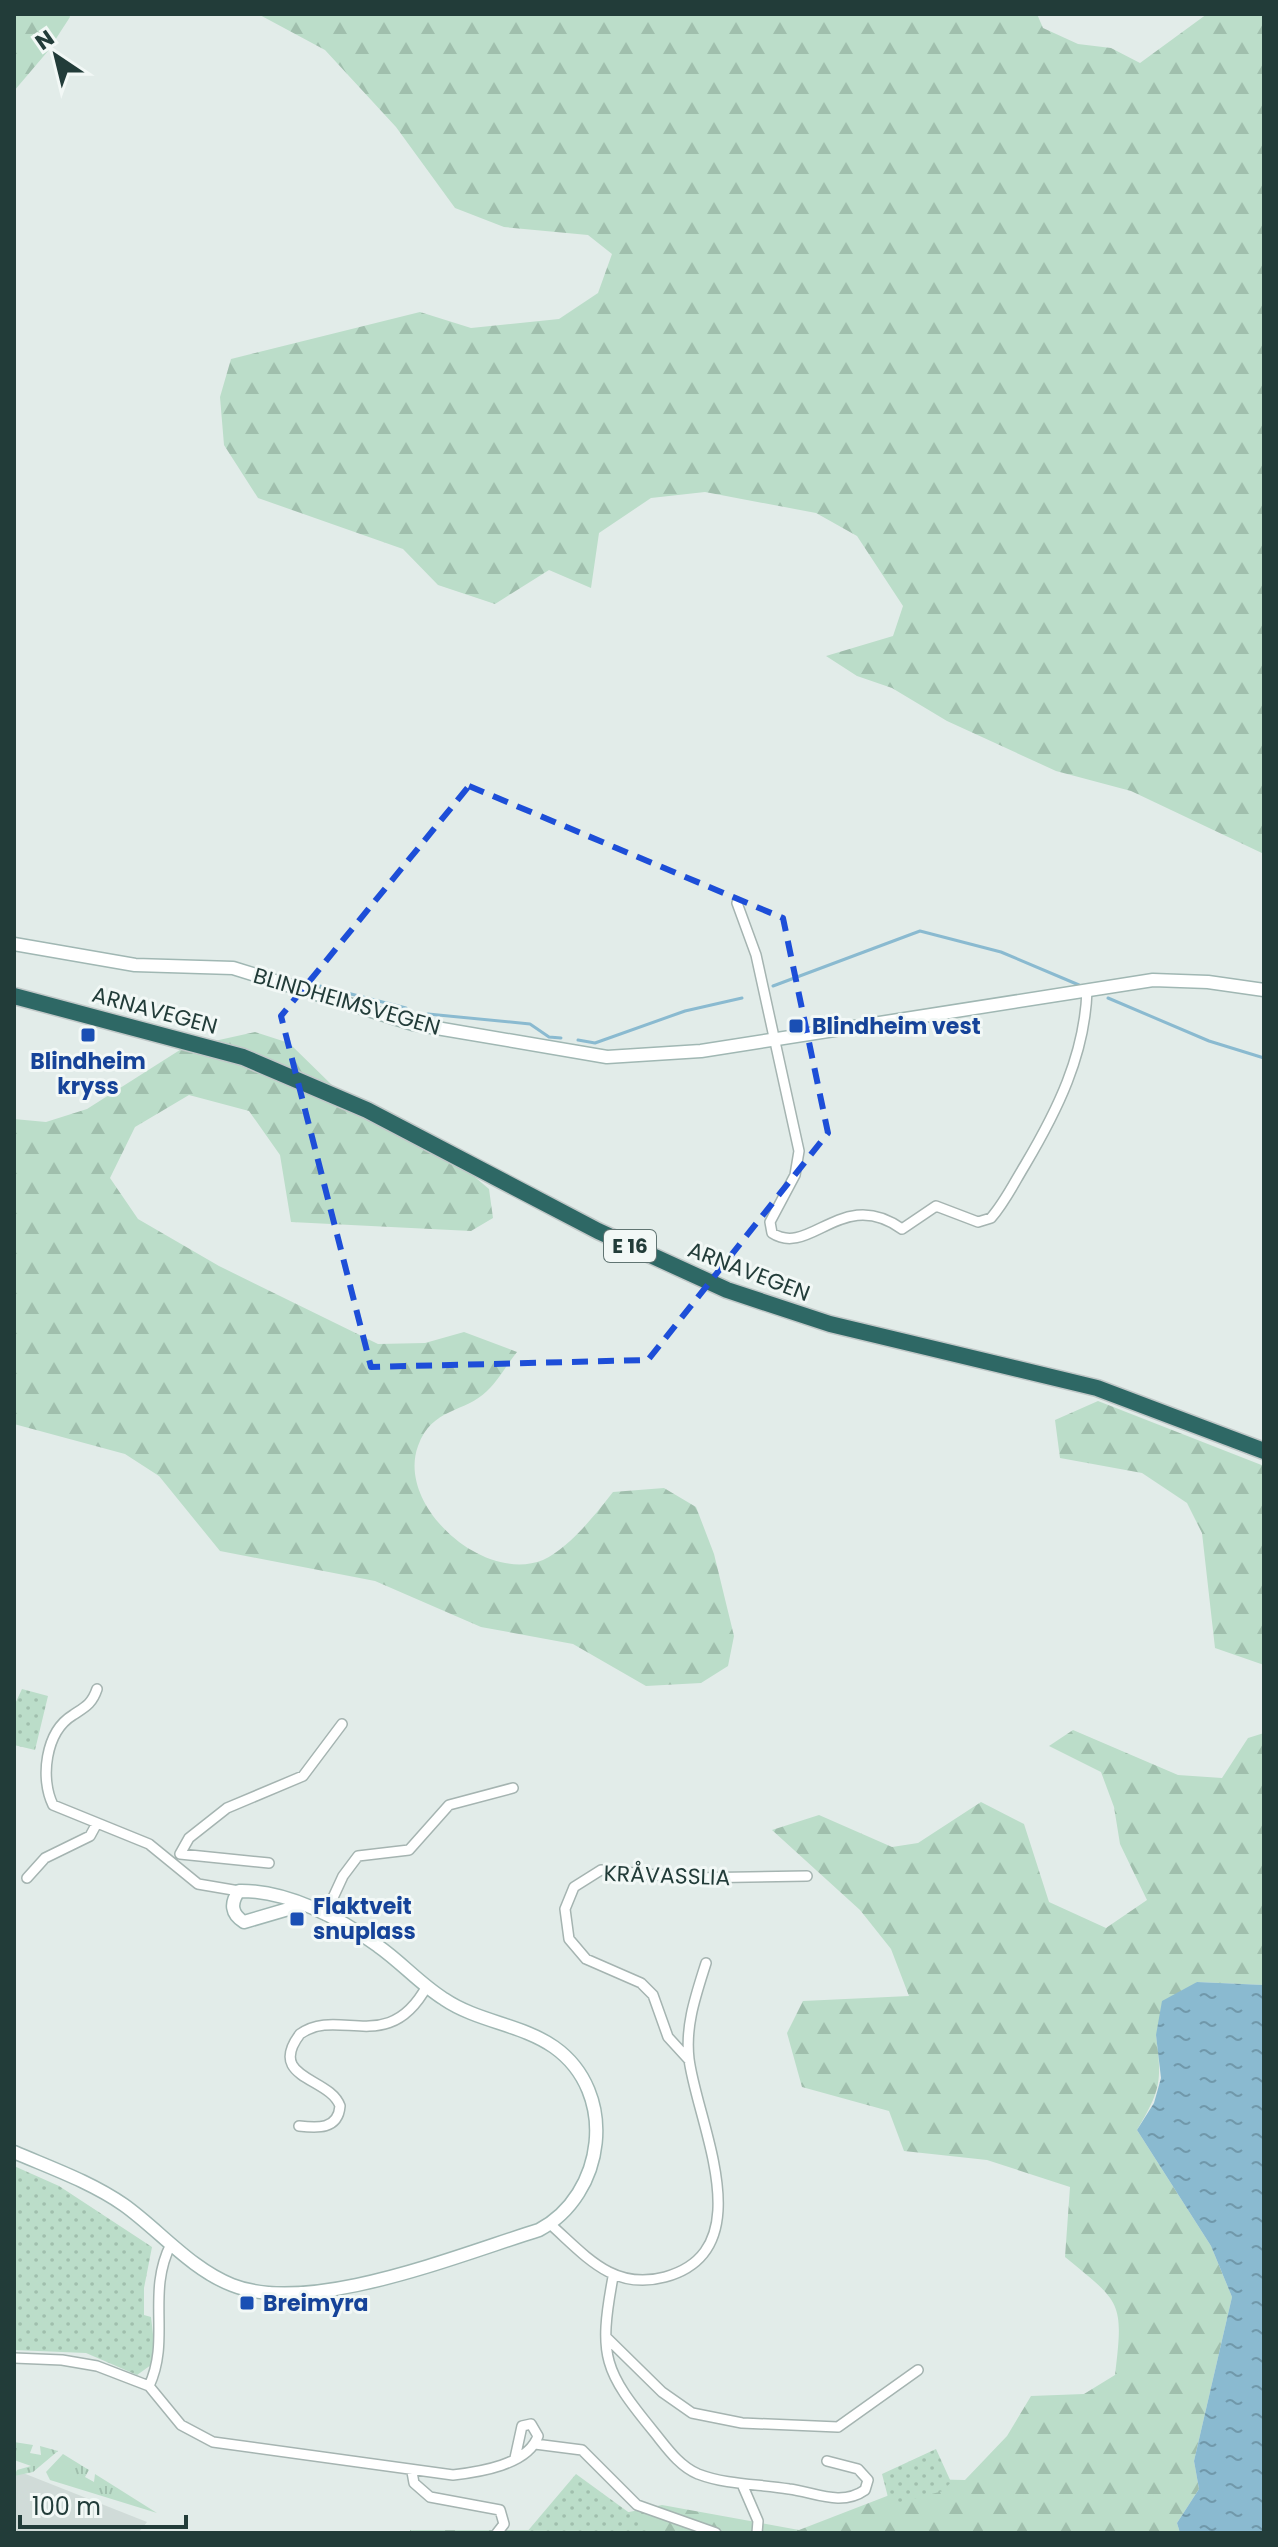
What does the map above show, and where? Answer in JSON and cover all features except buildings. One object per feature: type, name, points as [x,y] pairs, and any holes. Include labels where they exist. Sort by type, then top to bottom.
[{"type":"highway","name":"ARNAVEGEN","points":[[14,996],[243,1057],[367,1110],[598,1231],[727,1290],[830,1324],[1097,1388],[1264,1451]]},
{"type":"street","points":[[737,903],[756,955],[799,1151],[795,1175],[771,1216],[772,1233],[795,1238],[857,1214],[881,1217],[902,1229],[936,1206],[968,1220],[985,1221],[997,1210],[1055,1117],[1068,1084],[1087,1010],[1087,990]]},
{"type":"street","name":"BLINDHEIMSVEGEN","points":[[14,944],[135,965],[233,968],[413,1024],[607,1057],[701,1051],[1153,980],[1208,982],[1264,990]]},
{"type":"street","points":[[97,1689],[88,1706],[71,1715],[54,1741],[44,1765],[44,1787],[53,1805],[177,1858],[269,1863]]},
{"type":"street","points":[[177,1858],[189,1838],[227,1808],[303,1776],[342,1724]]},
{"type":"street","points":[[325,1915],[343,1876],[358,1856],[409,1850],[449,1805],[513,1788]]},
{"type":"street","points":[[27,1878],[45,1858],[90,1836],[96,1825]]},
{"type":"street","points":[[14,2152],[96,2188],[124,2205],[171,2244],[229,2284],[272,2296],[306,2295],[447,2259],[550,2224],[583,2188],[594,2158],[596,2115],[586,2085],[558,2050],[540,2038],[467,2013],[427,1986],[377,1945],[325,1915],[269,1894],[198,1884],[177,1858]]},
{"type":"street","name":"KRÅVASSLIA","points":[[689,2060],[668,2037],[653,1995],[641,1983],[586,1959],[575,1949],[564,1924],[565,1909],[574,1887],[592,1874],[612,1870],[690,1878],[807,1876]]},
{"type":"street","points":[[239,1891],[233,1911],[244,1922],[302,1905]]},
{"type":"street","name":"KRÅVASSLIA","points":[[613,2277],[653,2279],[684,2270],[710,2242],[716,2227],[718,2189],[689,2060],[691,2010],[706,1963]]},
{"type":"street","points":[[299,2126],[330,2125],[337,2119],[340,2106],[331,2092],[300,2075],[293,2065],[292,2049],[300,2034],[322,2026],[362,2028],[384,2024],[406,2013],[427,1986]]},
{"type":"street","points":[[550,2224],[613,2277],[606,2337],[616,2384],[672,2453],[694,2472],[742,2484],[847,2499],[865,2490],[868,2480],[865,2474],[827,2461]]},
{"type":"street","points":[[149,2386],[160,2356],[156,2301],[163,2259],[171,2244]]},
{"type":"street","points":[[606,2337],[662,2392],[692,2413],[742,2423],[838,2427],[918,2370]]},
{"type":"street","points":[[14,2358],[53,2359],[97,2366],[149,2386],[181,2425],[213,2442],[412,2472],[464,2474],[515,2458],[535,2444],[582,2450],[637,2505],[716,2533]]},
{"type":"street","points":[[515,2458],[522,2426],[528,2423],[536,2429],[535,2444]]},
{"type":"street","points":[[412,2472],[414,2483],[430,2497],[500,2510],[504,2524],[497,2533]]},
{"type":"street","points":[[742,2484],[758,2521],[757,2533]]},
{"type":"highlighted area","points":[[469,786],[783,918],[828,1133],[648,1360],[371,1367],[281,1016]]},
{"type":"shaded area","points":[[18,2471],[147,2522],[138,2533],[14,2533],[14,2475]]},
{"type":"green space","points":[[14,14],[69,14],[70,17],[48,51],[14,91]]},
{"type":"green space","points":[[258,14],[1037,14],[1043,28],[1078,44],[1111,48],[1140,63],[1207,14],[1264,14],[1264,854],[1131,791],[1056,771],[947,721],[892,688],[857,676],[826,656],[893,636],[903,606],[857,536],[816,513],[705,492],[651,498],[599,533],[591,588],[549,570],[495,604],[438,585],[403,549],[258,498],[224,445],[220,397],[231,359],[420,312],[471,328],[559,319],[598,293],[612,254],[588,235],[504,227],[455,208],[396,127],[325,50]]},
{"type":"green space","points":[[255,1032],[289,1043],[335,1088],[463,1167],[489,1189],[493,1218],[471,1231],[291,1222],[280,1155],[249,1111],[189,1095],[135,1127],[110,1178],[138,1219],[219,1266],[378,1344],[425,1343],[464,1332],[517,1352],[487,1391],[440,1417],[424,1433],[418,1446],[415,1469],[420,1492],[432,1515],[450,1534],[472,1550],[495,1561],[520,1564],[543,1560],[562,1548],[613,1492],[664,1488],[696,1507],[714,1554],[734,1636],[728,1666],[701,1683],[646,1686],[573,1644],[481,1627],[375,1581],[220,1551],[159,1476],[125,1454],[14,1424],[14,1119],[46,1122],[87,1109],[183,1048]]},
{"type":"green space","points":[[1098,1401],[1264,1466],[1264,1665],[1215,1648],[1202,1533],[1187,1503],[1142,1473],[1060,1458],[1055,1420]]},
{"type":"green space","points":[[22,1689],[48,1696],[35,1750],[14,1745],[14,1706]]},
{"type":"green space","points":[[1073,1730],[1178,1775],[1222,1778],[1248,1738],[1264,1733],[1264,1985],[1197,1982],[1156,2035],[1158,2085],[1137,2130],[1211,2246],[1232,2297],[1194,2461],[1199,2489],[1177,2523],[1180,2533],[410,2533],[410,2530],[545,2530],[662,2505],[799,2530],[887,2496],[915,2475],[920,2479],[965,2480],[1007,2436],[1031,2396],[1084,2394],[1115,2375],[1119,2332],[1114,2306],[1098,2284],[1065,2257],[1070,2187],[987,2160],[904,2151],[889,2111],[802,2087],[787,2033],[803,2001],[909,1996],[891,1949],[860,1910],[772,1830],[819,1815],[892,1847],[918,1843],[981,1802],[1024,1824],[1049,1902],[1106,1928],[1147,1900],[1120,1844],[1114,1807],[1101,1772],[1049,1746]]},
{"type":"green space","points":[[14,2166],[59,2186],[152,2247],[144,2288],[144,2315],[151,2317],[154,2343],[151,2365],[137,2375],[86,2353],[14,2350]]},
{"type":"green space","points":[[14,2442],[33,2445],[30,2453],[41,2455],[40,2446],[58,2451],[33,2472],[14,2476],[17,2470],[31,2466],[14,2460]]},
{"type":"green space","points":[[936,2449],[951,2482],[943,2491],[890,2505],[882,2474]]},
{"type":"green space","points":[[63,2454],[89,2470],[85,2477],[94,2482],[95,2474],[157,2513],[50,2480],[46,2472]]},
{"type":"green space","points":[[576,2474],[657,2533],[526,2533]]},
{"type":"water","points":[[1197,1982],[1264,1985],[1264,2533],[1180,2533],[1177,2523],[1199,2489],[1194,2461],[1232,2297],[1211,2246],[1137,2130],[1154,2103],[1161,2078],[1156,2035],[1162,2001]]},
{"type":"waterway","points":[[773,986],[920,931],[1001,952],[1079,985]]},
{"type":"waterway","points":[[300,981],[406,1008]]},
{"type":"waterway","points":[[578,1040],[595,1043],[685,1011],[742,998]]},
{"type":"waterway","points":[[1108,998],[1209,1041],[1264,1058]]},
{"type":"waterway","points":[[428,1014],[530,1024],[549,1037],[561,1038]]},
{"type":"place","name":"Blindheim vest","points":[[796,1026]]},
{"type":"place","name":"Blindheim kryss","points":[[88,1035]]},
{"type":"place","name":"Flaktveit snuplass","points":[[297,1919]]},
{"type":"place","name":"Breimyra","points":[[247,2303]]}]
